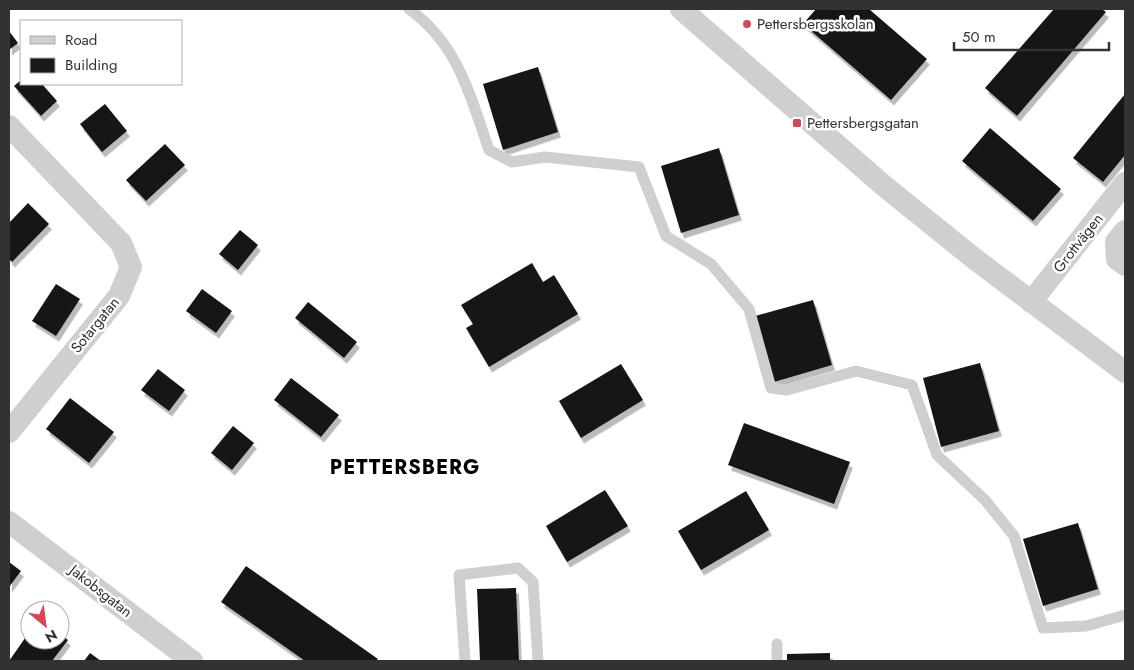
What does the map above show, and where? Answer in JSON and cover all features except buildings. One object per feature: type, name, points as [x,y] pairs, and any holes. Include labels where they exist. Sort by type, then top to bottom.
[{"type":"street","points":[[681,9],[882,185],[1031,302],[1125,372]]},
{"type":"street","name":"Sotargatan","points":[[9,126],[121,243],[130,266],[119,296],[9,432]]},
{"type":"street","name":"Grottvägen","points":[[1031,302],[1125,183]]},
{"type":"street","points":[[1125,231],[1116,242],[1117,259],[1125,265]]},
{"type":"street","name":"Jakobsgatan","points":[[9,522],[192,661]]},
{"type":"lane","points":[[409,9],[429,23],[462,71],[490,150],[512,162],[545,157],[639,167],[666,236],[711,264],[749,309],[771,388],[787,390],[856,371],[912,385],[937,455],[985,500],[1014,536],[1043,628],[1086,626],[1125,616]]},
{"type":"lane","points":[[465,661],[459,575],[518,568],[533,582],[538,661]]},
{"type":"lane","points":[[777,644],[777,661]]},
{"type":"place","name":"Pettersbergsskolan","points":[[747,24]]},
{"type":"place","name":"Pettersbergsgatan","points":[[797,123]]},
{"type":"district","name":"PETTERSBERG","points":[[405,467]]}]
